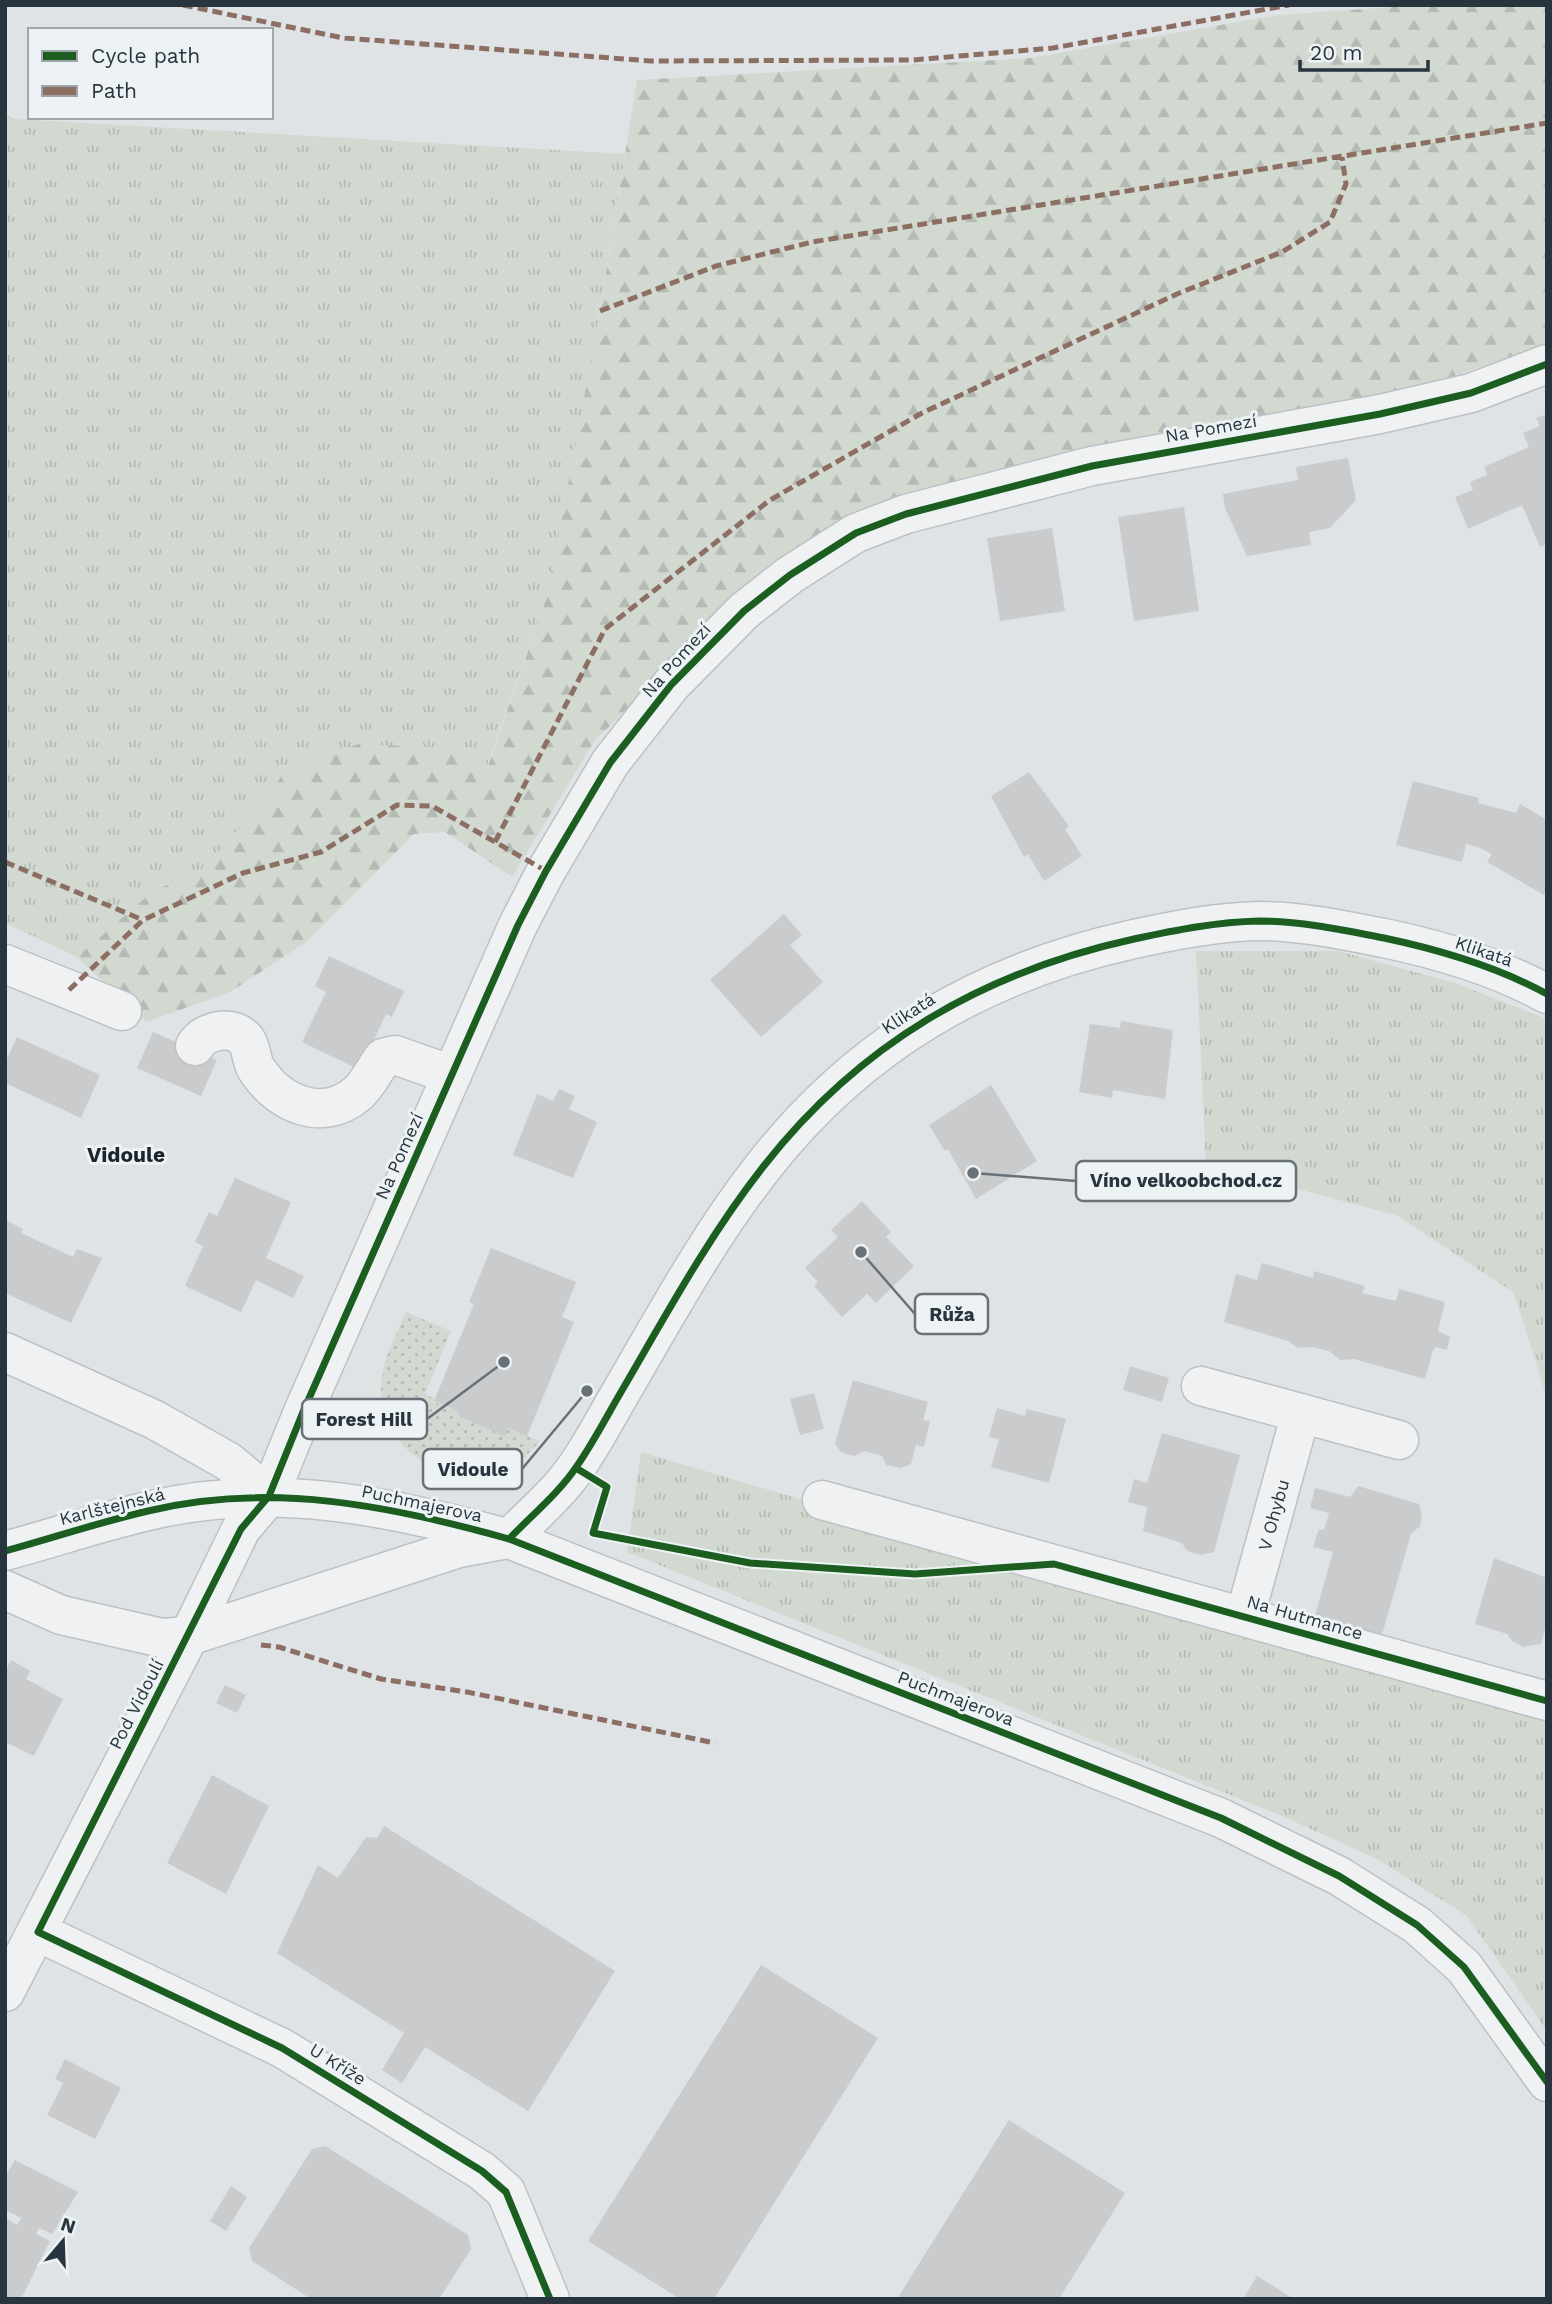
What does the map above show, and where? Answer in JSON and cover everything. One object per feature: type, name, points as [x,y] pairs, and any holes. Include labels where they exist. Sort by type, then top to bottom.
[{"type":"street","name":"Na Pomezí","points":[[269,1496],[518,925],[546,871],[610,763],[671,685],[744,611],[790,575],[856,533],[906,514],[1092,466],[1367,416],[1471,393],[1547,364]]},
{"type":"street","name":"Klikatá","points":[[509,1539],[576,1468],[723,1219],[766,1163],[855,1072],[898,1037],[969,994],[1049,961],[1116,943],[1183,928],[1262,921],[1338,929],[1399,941],[1493,969],[1547,995]]},
{"type":"street","points":[[5,964],[122,1011]]},
{"type":"street","points":[[195,1046],[200,1038],[215,1031],[232,1031],[246,1040],[256,1069],[274,1089],[310,1110],[327,1110],[359,1093],[383,1058],[395,1055],[452,1075]]},
{"type":"street","points":[[5,1352],[155,1420],[229,1462],[269,1496]]},
{"type":"street","points":[[1201,1385],[1399,1440]]},
{"type":"street","name":"V Ohybu","points":[[1245,1616],[1301,1413]]},
{"type":"street","name":"Puchmajerova","points":[[269,1496],[389,1508],[509,1539],[1221,1818],[1339,1876],[1417,1925],[1464,1967],[1547,2082]]},
{"type":"street","name":"Pod Vidoulí","points":[[5,1992],[189,1636],[241,1529],[269,1496]]},
{"type":"street","name":"Karlštejnská","points":[[5,1551],[150,1510],[206,1501],[269,1496]]},
{"type":"street","name":"Na Hutmance","points":[[822,1500],[1547,1701]]},
{"type":"street","name":"Pod Vidoulí","points":[[5,1590],[61,1615],[162,1638],[189,1636],[460,1548],[509,1539]]},
{"type":"street","name":"U Kříže","points":[[38,1932],[282,2048],[482,2171],[506,2192],[550,2299]]},
{"type":"green space","points":[[1421,5],[1547,5],[1547,343],[1440,381],[1176,435],[742,591],[594,742],[512,877],[445,832],[414,834],[305,943],[230,992],[146,1022],[77,957],[153,891],[200,871],[261,806],[285,771],[358,744],[430,747],[488,766],[548,594],[600,311],[637,80],[1030,58],[1278,15]]},
{"type":"green space","points":[[5,115],[16,119],[625,154],[569,499],[548,594],[487,766],[430,747],[285,771],[261,806],[200,871],[153,891],[77,957],[5,923]]},
{"type":"green space","points":[[1196,951],[1338,951],[1455,983],[1547,1019],[1547,1398],[1514,1293],[1398,1216],[1206,1164]]},
{"type":"green space","points":[[406,1312],[451,1331],[425,1394],[435,1399],[434,1402],[460,1412],[458,1416],[508,1428],[540,1441],[519,1461],[494,1472],[468,1475],[442,1471],[419,1459],[400,1441],[386,1417],[381,1388],[386,1359]]},
{"type":"green space","points":[[641,1452],[1547,1720],[1547,2031],[1467,1916],[1377,1859],[1282,1816],[627,1552]]},
{"type":"building","points":[[1547,414],[1547,544],[1540,547],[1522,505],[1468,529],[1455,497],[1473,490],[1470,482],[1487,475],[1484,467],[1529,447],[1523,433],[1540,426],[1536,418]]},
{"type":"building","points":[[1348,458],[1356,500],[1330,528],[1309,532],[1311,545],[1247,556],[1225,508],[1223,494],[1298,480],[1296,467]]},
{"type":"building","points":[[1184,507],[1199,611],[1134,621],[1118,517]]},
{"type":"building","points":[[1052,528],[1065,611],[1000,621],[987,538]]},
{"type":"building","points":[[1029,772],[1069,826],[1065,829],[1082,856],[1044,881],[1028,854],[1024,857],[991,796]]},
{"type":"building","points":[[1413,781],[1479,798],[1478,803],[1516,813],[1520,804],[1547,820],[1547,889],[1544,895],[1487,862],[1492,854],[1480,848],[1466,844],[1462,862],[1396,845]]},
{"type":"building","points":[[784,914],[802,935],[790,945],[823,982],[761,1037],[710,980]]},
{"type":"building","points":[[329,956],[404,991],[392,1017],[386,1014],[360,1070],[302,1042],[326,992],[315,986]]},
{"type":"building","points":[[1121,1021],[1173,1030],[1165,1099],[1113,1090],[1112,1098],[1079,1092],[1090,1024],[1120,1028]]},
{"type":"building","points":[[153,1032],[217,1060],[201,1096],[137,1068]]},
{"type":"building","points":[[17,1037],[100,1075],[81,1118],[5,1083],[5,1063]]},
{"type":"building","points":[[991,1085],[1037,1161],[976,1199],[948,1149],[945,1151],[929,1125]]},
{"type":"building","points":[[559,1089],[575,1096],[569,1109],[597,1122],[573,1178],[513,1155],[537,1094],[553,1101]]},
{"type":"building","points":[[235,1178],[291,1202],[266,1258],[304,1276],[293,1298],[256,1280],[241,1312],[185,1286],[203,1246],[195,1242],[209,1212],[217,1216]]},
{"type":"building","points":[[862,1201],[891,1232],[886,1237],[914,1266],[876,1303],[867,1294],[842,1317],[814,1286],[818,1282],[805,1268],[838,1237],[831,1230]]},
{"type":"building","points":[[7,1221],[23,1229],[21,1233],[73,1257],[77,1249],[102,1258],[71,1323],[5,1293]]},
{"type":"building","points":[[491,1248],[576,1282],[562,1317],[574,1322],[527,1436],[508,1428],[505,1436],[458,1416],[460,1412],[434,1401],[474,1304],[469,1302]]},
{"type":"building","points":[[1262,1263],[1313,1278],[1314,1271],[1365,1286],[1362,1293],[1396,1301],[1399,1289],[1445,1302],[1438,1331],[1450,1337],[1447,1350],[1436,1347],[1433,1350],[1425,1379],[1354,1359],[1340,1360],[1329,1351],[1313,1347],[1298,1348],[1288,1341],[1224,1322],[1236,1274],[1257,1280]]},
{"type":"building","points":[[1130,1366],[1169,1378],[1162,1402],[1123,1390]]},
{"type":"building","points":[[853,1380],[928,1402],[923,1420],[930,1421],[924,1447],[916,1445],[911,1464],[900,1468],[886,1465],[882,1456],[864,1451],[854,1456],[841,1452],[835,1443]]},
{"type":"building","points":[[814,1393],[824,1429],[800,1435],[790,1399]]},
{"type":"building","points":[[997,1408],[1025,1416],[1027,1409],[1066,1419],[1049,1483],[991,1467],[999,1439],[989,1437]]},
{"type":"building","points":[[1162,1433],[1240,1455],[1214,1552],[1201,1555],[1187,1551],[1182,1543],[1143,1531],[1147,1507],[1128,1502],[1134,1479],[1147,1483]]},
{"type":"building","points":[[1358,1486],[1419,1504],[1422,1515],[1420,1526],[1411,1534],[1381,1638],[1314,1619],[1333,1552],[1313,1547],[1319,1529],[1324,1530],[1329,1513],[1310,1508],[1315,1488],[1350,1497]]},
{"type":"building","points":[[1494,1558],[1547,1578],[1547,1621],[1541,1644],[1523,1647],[1512,1641],[1507,1634],[1475,1624]]},
{"type":"building","points":[[11,1660],[30,1671],[26,1679],[63,1699],[34,1756],[5,1742],[5,1672]]},
{"type":"building","points":[[225,1685],[246,1695],[237,1713],[216,1703]]},
{"type":"building","points":[[212,1775],[269,1806],[226,1894],[167,1863]]},
{"type":"building","points":[[384,1826],[615,1971],[528,2111],[425,2047],[402,2083],[382,2070],[404,2033],[277,1953],[318,1865],[338,1878],[366,1837],[377,1838]]},
{"type":"building","points":[[761,1965],[878,2038],[714,2299],[680,2299],[588,2241]]},
{"type":"building","points":[[65,2059],[121,2088],[95,2139],[47,2115],[63,2083],[55,2079]]},
{"type":"building","points":[[1009,2120],[1125,2193],[1059,2299],[897,2299]]},
{"type":"building","points":[[325,2146],[468,2235],[471,2249],[439,2299],[311,2299],[252,2261],[249,2248],[312,2149]]},
{"type":"building","points":[[15,2160],[78,2192],[52,2234],[39,2228],[36,2234],[50,2241],[21,2299],[5,2299],[5,2218],[17,2225],[21,2218],[5,2210],[5,2177]]},
{"type":"building","points":[[231,2186],[247,2197],[226,2231],[210,2221]]},
{"type":"building","points":[[1257,2276],[1294,2299],[1243,2299]]},
{"type":"marked path","points":[[183,5],[343,38],[651,61],[913,60],[1053,48],[1289,5]]},
{"type":"marked path","points":[[600,311],[716,266],[812,242],[1547,123]]},
{"type":"marked path","points":[[495,842],[605,629],[770,500],[922,413],[1177,294],[1282,252],[1330,222],[1346,184],[1342,157]]},
{"type":"marked path","points":[[69,990],[143,920],[243,873],[321,852],[397,805],[432,806],[546,871]]},
{"type":"marked path","points":[[5,862],[143,920]]},
{"type":"marked path","points":[[261,1645],[279,1647],[381,1679],[467,1692],[715,1743]]},
{"type":"cycle path","points":[[550,2299],[506,2192],[482,2171],[282,2048],[38,1932],[241,1529],[269,1496],[303,1412],[518,925],[546,871],[610,763],[671,685],[744,611],[790,575],[856,533],[906,514],[1092,466],[1380,414],[1471,393],[1547,364]]},
{"type":"cycle path","points":[[509,1539],[553,1495],[577,1466],[706,1249],[763,1167],[800,1123],[840,1084],[883,1050],[928,1019],[976,993],[1026,971],[1079,953],[1134,939],[1212,925],[1259,921],[1322,926],[1426,948],[1488,967],[1547,994]]},
{"type":"cycle path","points":[[576,1468],[607,1487],[593,1533],[750,1563],[915,1574],[1054,1564],[1547,1701]]},
{"type":"cycle path","points":[[5,1551],[148,1511],[194,1502],[239,1498],[330,1501],[420,1516],[509,1539],[1221,1818],[1339,1876],[1417,1925],[1464,1967],[1547,2082]]},
{"type":"place","name":"Víno velkoobchod.cz","points":[[973,1173]]},
{"type":"place","name":"Růža","points":[[861,1252]]},
{"type":"place","name":"Forest Hill","points":[[504,1362]]},
{"type":"place","name":"Vidoule","points":[[587,1391]]},
{"type":"district","name":"Vidoule","points":[[126,1154]]}]
